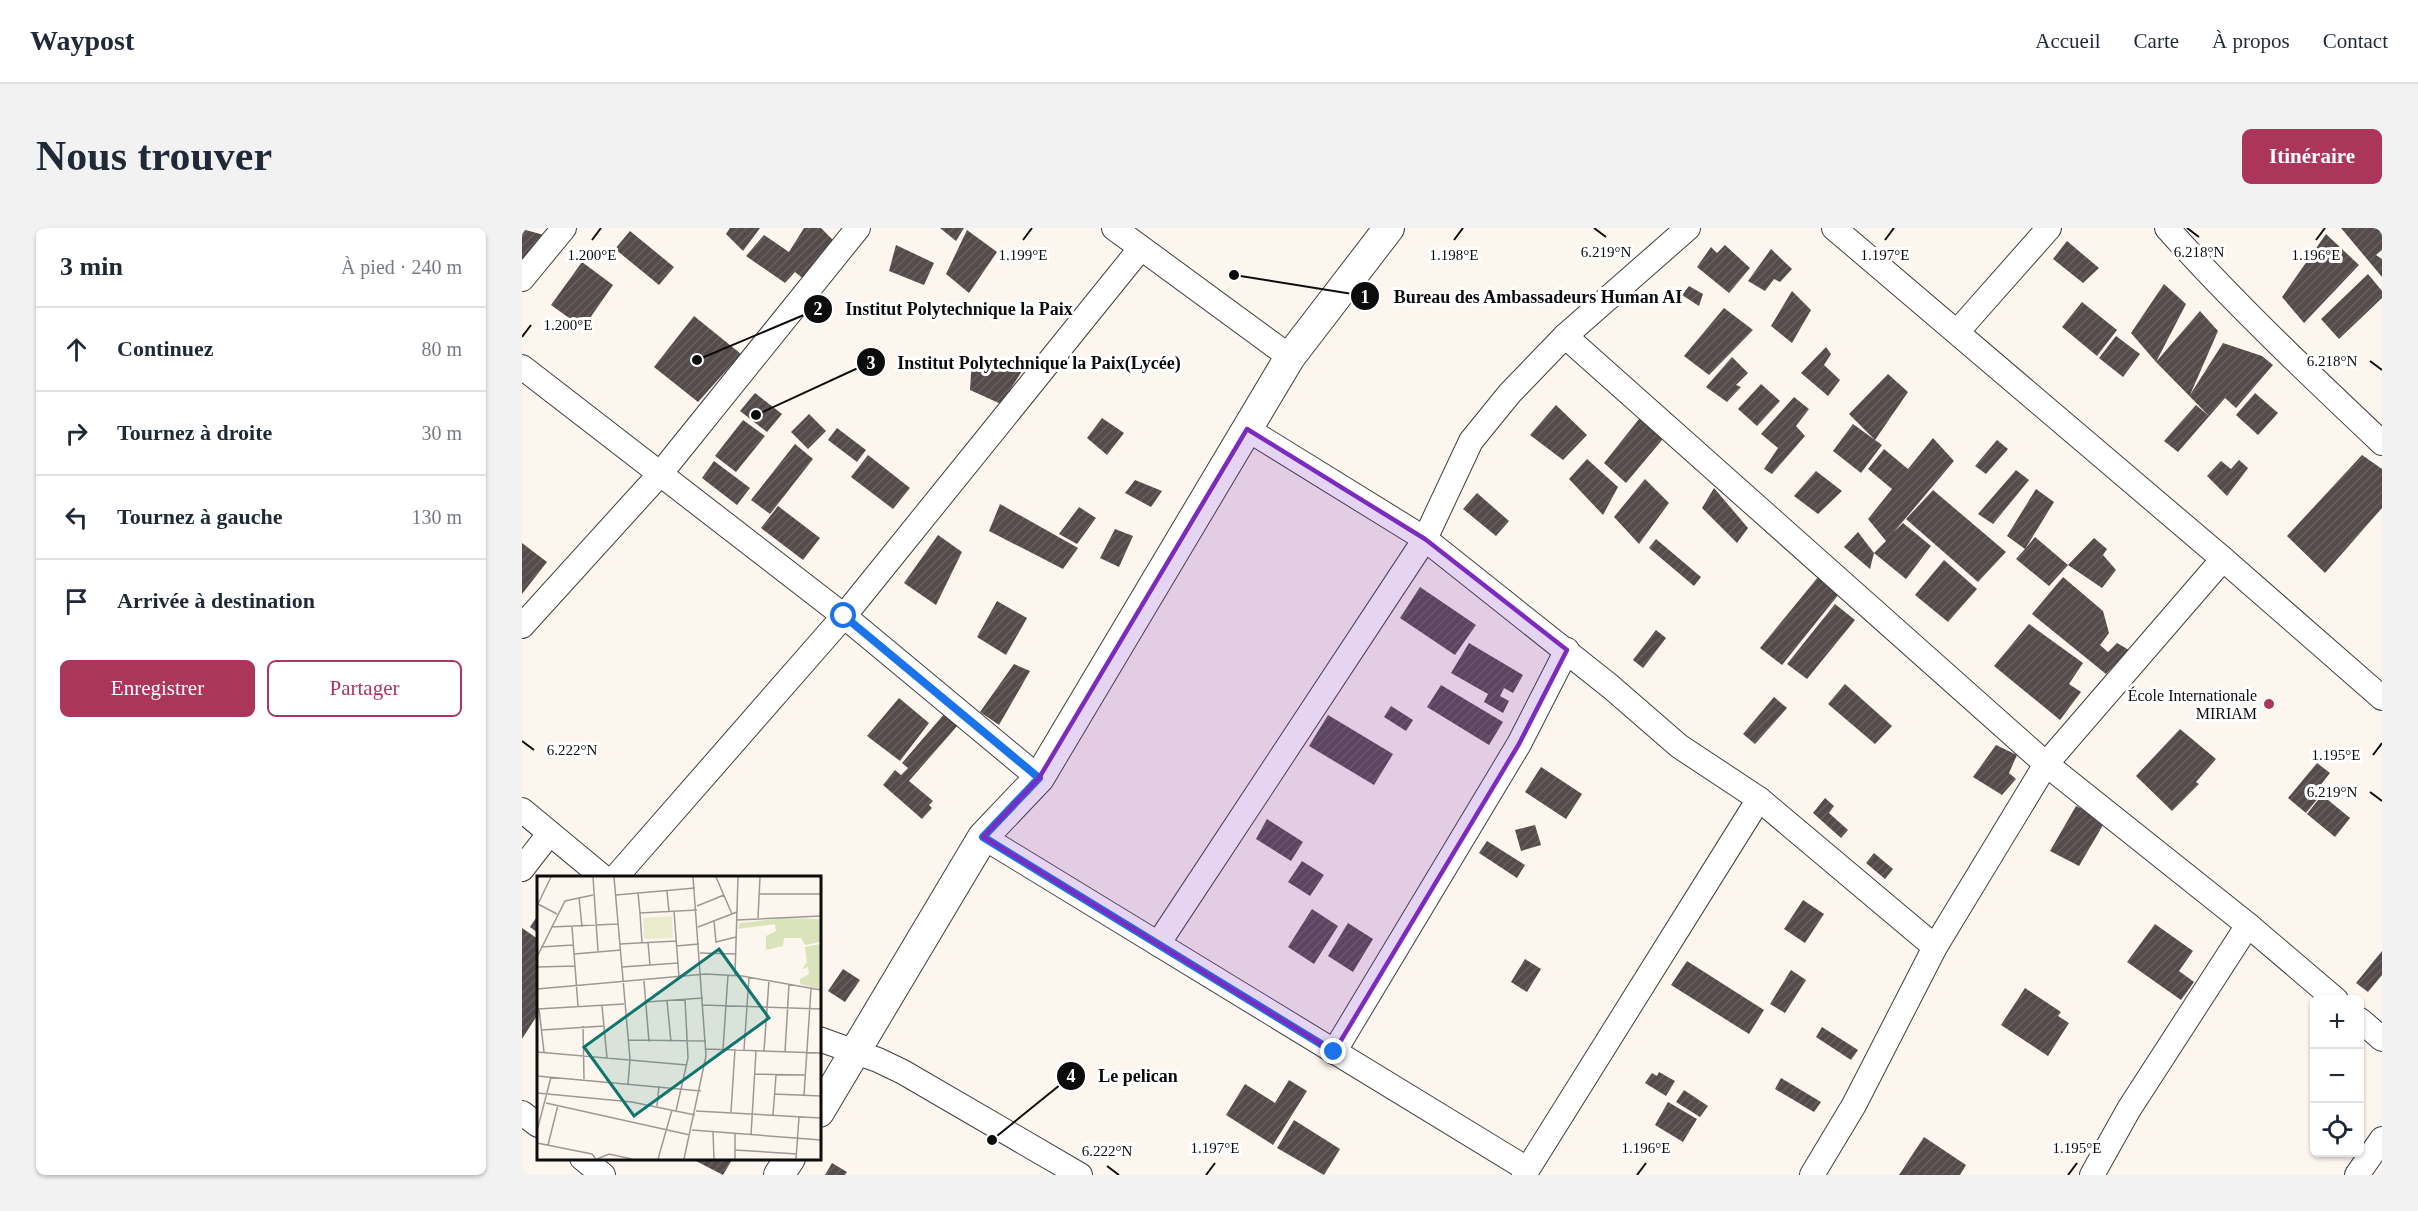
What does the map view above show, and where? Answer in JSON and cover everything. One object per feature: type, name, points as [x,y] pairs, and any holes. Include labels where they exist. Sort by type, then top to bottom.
[{"type":"street","points":[[522,279],[564,228]]},
{"type":"street","points":[[522,626],[660,474],[858,228]]},
{"type":"street","points":[[1114,228],[1290,357]]},
{"type":"street","points":[[820,1110],[983,837],[1039,778],[1290,357],[1389,228]]},
{"type":"street","points":[[1158,944],[1425,539],[1471,441],[1510,393],[1565,336],[1688,228]]},
{"type":"street","points":[[1834,228],[2223,559],[2382,698]]},
{"type":"street","points":[[1957,332],[2049,228]]},
{"type":"street","points":[[2167,228],[2208,274],[2300,366],[2382,443]]},
{"type":"street","points":[[617,876],[844,616],[1140,249]]},
{"type":"street","points":[[1565,336],[2046,764],[2248,925],[2331,995]]},
{"type":"street","points":[[522,367],[844,616],[1039,778]]},
{"type":"street","points":[[1247,429],[1425,539],[1566,650],[1679,746],[1759,799],[1935,947]]},
{"type":"street","points":[[1812,1175],[1854,1105],[1935,947],[2046,764],[2223,559]]},
{"type":"street","points":[[1334,1052],[1519,744],[1566,650]]},
{"type":"street","points":[[983,837],[1525,1172],[1759,799]]},
{"type":"street","points":[[522,810],[602,876]]},
{"type":"street","points":[[522,869],[549,834]]},
{"type":"street","points":[[2092,1175],[2129,1109],[2248,925]]},
{"type":"street","points":[[2364,1023],[2382,1039]]},
{"type":"street","points":[[820,1039],[878,1060],[903,1072],[1074,1174]]},
{"type":"street","points":[[522,1113],[537,1124]]},
{"type":"street","points":[[2357,1175],[2382,1138]]},
{"type":"street","points":[[584,1160],[603,1175]]},
{"type":"street","points":[[780,1175],[789,1160]]},
{"type":"highlighted area","points":[[1247,429],[1425,539],[1567,650],[1519,744],[1334,1052],[983,837],[1039,778]]},
{"type":"building","points":[[730,228],[760,228],[743,251],[726,234]]},
{"type":"building","points":[[804,228],[821,228],[835,242],[806,281],[795,272],[785,283],[746,256],[764,235],[789,252]]},
{"type":"building","points":[[940,228],[964,228],[956,241]]},
{"type":"building","points":[[2341,228],[2382,228],[2382,250],[2376,255],[2382,259],[2382,277]]},
{"type":"building","points":[[522,229],[544,235],[522,270]]},
{"type":"building","points":[[967,230],[997,252],[969,293],[946,274]]},
{"type":"building","points":[[630,231],[674,267],[659,285],[615,249]]},
{"type":"building","points":[[2326,234],[2359,265],[2304,323],[2282,297]]},
{"type":"building","points":[[2067,241],[2099,268],[2083,283],[2053,259]]},
{"type":"building","points":[[896,245],[934,263],[924,285],[889,271]]},
{"type":"building","points":[[1725,245],[1750,268],[1729,293],[1697,267],[1711,247],[1717,253]]},
{"type":"building","points":[[1771,249],[1792,269],[1780,282],[1774,279],[1765,291],[1748,281]]},
{"type":"building","points":[[582,262],[613,285],[583,328],[551,305]]},
{"type":"building","points":[[2368,274],[2382,291],[2382,298],[2339,339],[2321,319]]},
{"type":"building","points":[[2164,284],[2186,304],[2156,362],[2131,333]]},
{"type":"building","points":[[1689,286],[1703,294],[1699,306],[1682,295]]},
{"type":"building","points":[[1792,291],[1811,310],[1792,343],[1771,326]]},
{"type":"building","points":[[2082,302],[2117,330],[2097,356],[2062,327]]},
{"type":"building","points":[[1724,308],[1753,330],[1709,375],[1684,356]]},
{"type":"building","points":[[2200,311],[2218,331],[2190,395],[2223,343],[2262,356],[2273,365],[2236,408],[2225,398],[2178,452],[2164,441],[2196,405],[2209,416],[2156,362]]},
{"type":"building","points":[[694,316],[741,354],[698,402],[654,367]]},
{"type":"building","points":[[2116,336],[2140,354],[2123,377],[2099,358]]},
{"type":"building","points":[[1826,347],[1831,354],[1824,365],[1840,380],[1828,396],[1801,373]]},
{"type":"building","points":[[1732,357],[1748,373],[1736,385],[1741,387],[1727,402],[1706,387]]},
{"type":"building","points":[[972,358],[1022,371],[1001,404],[970,390]]},
{"type":"building","points":[[1888,374],[1908,392],[1875,440],[1849,414]]},
{"type":"building","points":[[1761,384],[1780,401],[1757,426],[1738,409]]},
{"type":"building","points":[[755,393],[782,414],[767,432],[740,411]]},
{"type":"building","points":[[2255,393],[2278,413],[2258,435],[2236,415]]},
{"type":"building","points":[[1794,397],[1809,409],[1796,426],[1805,436],[1772,474],[1764,469],[1778,448],[1761,434]]},
{"type":"building","points":[[1556,405],[1587,435],[1563,460],[1530,435]]},
{"type":"building","points":[[1647,409],[1667,434],[1626,483],[1604,463]]},
{"type":"building","points":[[809,414],[826,431],[808,449],[791,432]]},
{"type":"building","points":[[1102,418],[1124,433],[1107,455],[1087,438]]},
{"type":"building","points":[[743,420],[765,436],[736,472],[715,456]]},
{"type":"building","points":[[1853,424],[1882,445],[1861,473],[1833,451]]},
{"type":"building","points":[[837,428],[866,450],[857,462],[828,440]]},
{"type":"building","points":[[1933,438],[1954,461],[1894,532],[1903,523],[1931,546],[1906,579],[1874,553],[1886,541],[1868,519],[1892,489],[1868,469],[1884,449],[1908,469]]},
{"type":"building","points":[[1997,440],[2008,449],[1986,474],[1975,466]]},
{"type":"building","points":[[795,444],[813,459],[770,514],[751,500]]},
{"type":"building","points":[[868,455],[910,488],[893,509],[851,477]]},
{"type":"building","points":[[2362,455],[2382,469],[2382,508],[2325,573],[2287,536]]},
{"type":"building","points":[[1587,459],[1618,487],[1603,515],[1569,479]]},
{"type":"building","points":[[2239,460],[2248,468],[2227,496],[2207,476],[2221,461],[2231,469]]},
{"type":"building","points":[[714,461],[750,488],[737,505],[702,478]]},
{"type":"building","points":[[2016,470],[2029,480],[1993,524],[1978,514]]},
{"type":"building","points":[[1816,471],[1842,491],[1818,514],[1794,496]]},
{"type":"building","points":[[1645,479],[1669,503],[1639,544],[1614,517]]},
{"type":"building","points":[[1135,480],[1162,491],[1151,507],[1125,493]]},
{"type":"building","points":[[1714,488],[1748,528],[1737,543],[1702,508]]},
{"type":"building","points":[[2036,489],[2054,502],[2025,549],[2007,536]]},
{"type":"building","points":[[1933,490],[2006,552],[1978,582],[1906,519]]},
{"type":"building","points":[[1477,493],[1509,521],[1496,536],[1463,509]]},
{"type":"building","points":[[1000,504],[1078,548],[1063,569],[989,531]]},
{"type":"building","points":[[778,506],[820,538],[803,560],[761,528]]},
{"type":"building","points":[[1079,507],[1096,518],[1077,544],[1059,534]]},
{"type":"building","points":[[1115,529],[1133,536],[1119,567],[1100,558]]},
{"type":"building","points":[[1858,532],[1874,553],[1870,569],[1844,547]]},
{"type":"building","points":[[938,535],[962,552],[936,605],[904,583]]},
{"type":"building","points":[[2035,537],[2068,565],[2049,586],[2016,559]]},
{"type":"building","points":[[2094,538],[2107,549],[2103,555],[2116,570],[2102,588],[2068,565]]},
{"type":"building","points":[[1656,539],[1701,577],[1694,586],[1649,548]]},
{"type":"building","points":[[522,543],[547,562],[522,594]]},
{"type":"building","points":[[1944,560],[1977,589],[1948,622],[1915,595]]},
{"type":"building","points":[[1818,577],[1839,594],[1782,665],[1760,648]]},
{"type":"building","points":[[2063,577],[2103,611],[2109,633],[2100,645],[2108,652],[2117,643],[2129,650],[2106,674],[2032,614]]},
{"type":"building","points":[[1420,587],[1476,625],[1455,655],[1400,618]]},
{"type":"building","points":[[997,601],[1027,618],[1006,655],[977,637]]},
{"type":"building","points":[[1835,604],[1855,620],[1807,679],[1787,664]]},
{"type":"building","points":[[2029,624],[2083,663],[2069,684],[2081,692],[2060,720],[1994,666]]},
{"type":"building","points":[[1656,630],[1666,638],[1643,668],[1633,660]]},
{"type":"building","points":[[1469,643],[1523,675],[1513,693],[1504,688],[1500,696],[1509,701],[1503,713],[1484,702],[1488,694],[1451,673]]},
{"type":"building","points":[[1014,664],[1030,671],[999,725],[980,712]]},
{"type":"building","points":[[1845,684],[1892,726],[1875,744],[1828,704]]},
{"type":"building","points":[[1441,685],[1503,722],[1489,745],[1427,707]]},
{"type":"building","points":[[1774,697],[1787,708],[1755,744],[1743,734]]},
{"type":"building","points":[[899,698],[929,723],[900,761],[867,736]]},
{"type":"building","points":[[1391,706],[1413,720],[1406,731],[1384,717]]},
{"type":"building","points":[[945,713],[958,725],[909,781],[933,801],[929,805],[932,808],[922,819],[883,785],[895,770],[901,775],[908,768],[902,763]]},
{"type":"building","points":[[1328,715],[1393,754],[1374,785],[1309,746]]},
{"type":"building","points":[[2180,729],[2216,759],[2196,782],[2199,784],[2172,811],[2136,776]]},
{"type":"building","points":[[1996,745],[2017,755],[2009,773],[2016,779],[2002,795],[1973,777]]},
{"type":"building","points":[[2317,763],[2330,773],[2315,792],[2320,796],[2306,813],[2288,798]]},
{"type":"building","points":[[1541,767],[1582,794],[1566,819],[1525,792]]},
{"type":"building","points":[[2322,795],[2350,818],[2335,837],[2307,814]]},
{"type":"building","points":[[1825,798],[1834,806],[1829,813],[1848,830],[1841,838],[1813,813]]},
{"type":"building","points":[[2076,806],[2106,820],[2079,866],[2050,851]]},
{"type":"building","points":[[1267,819],[1303,842],[1291,861],[1256,839]]},
{"type":"building","points":[[1535,825],[1541,845],[1521,851],[1515,830]]},
{"type":"building","points":[[1487,841],[1525,865],[1517,878],[1479,853]]},
{"type":"building","points":[[1874,853],[1893,869],[1885,879],[1866,863]]},
{"type":"building","points":[[1302,861],[1324,875],[1310,896],[1288,882]]},
{"type":"building","points":[[1803,900],[1824,914],[1805,943],[1784,929]]},
{"type":"building","points":[[1312,909],[1338,926],[1314,964],[1288,947]]},
{"type":"building","points":[[537,916],[537,932],[530,927]]},
{"type":"building","points":[[1348,923],[1373,939],[1353,972],[1328,956]]},
{"type":"building","points":[[2155,924],[2193,951],[2179,971],[2194,982],[2181,1000],[2127,962]]},
{"type":"building","points":[[522,928],[537,938],[537,1016],[522,1039]]},
{"type":"building","points":[[2382,951],[2382,975],[2368,992],[2356,983]]},
{"type":"building","points":[[1525,959],[1541,969],[1527,992],[1511,982]]},
{"type":"building","points":[[1687,961],[1764,1010],[1749,1034],[1671,985]]},
{"type":"building","points":[[843,969],[860,980],[845,1002],[828,991]]},
{"type":"building","points":[[1791,970],[1806,980],[1785,1013],[1770,1004]]},
{"type":"building","points":[[2025,988],[2061,1012],[2058,1016],[2069,1023],[2048,1056],[2001,1025]]},
{"type":"building","points":[[1822,1027],[1858,1050],[1851,1060],[1816,1037]]},
{"type":"building","points":[[1659,1072],[1675,1081],[1666,1096],[1645,1083],[1652,1073],[1657,1076]]},
{"type":"building","points":[[1781,1078],[1821,1102],[1814,1112],[1775,1089]]},
{"type":"building","points":[[1289,1080],[1307,1091],[1273,1145],[1226,1115],[1245,1084],[1275,1103]]},
{"type":"building","points":[[1684,1090],[1708,1106],[1700,1117],[1676,1102]]},
{"type":"building","points":[[1668,1102],[1697,1119],[1683,1142],[1655,1125]]},
{"type":"building","points":[[1294,1120],[1340,1149],[1324,1175],[1277,1148]]},
{"type":"building","points":[[1924,1137],[1966,1165],[1960,1175],[1899,1175]]},
{"type":"building","points":[[696,1160],[732,1160],[723,1175]]},
{"type":"building","points":[[832,1163],[847,1172],[845,1175],[825,1175]]},
{"type":"place","name":"Bureau des Ambassadeurs Human AI","points":[[1234,275]]},
{"type":"place","name":"Institut Polytechnique la Paix","points":[[697,360]]},
{"type":"place","name":"Institut Polytechnique la Paix(Lycée)","points":[[756,415]]},
{"type":"place","name":"École Internationale MIRIAM","points":[[2269,704]]},
{"type":"place","name":"Le pelican","points":[[992,1140]]},
{"type":"route","points":[[844,616],[1039,778],[983,837],[1334,1052]]}]
